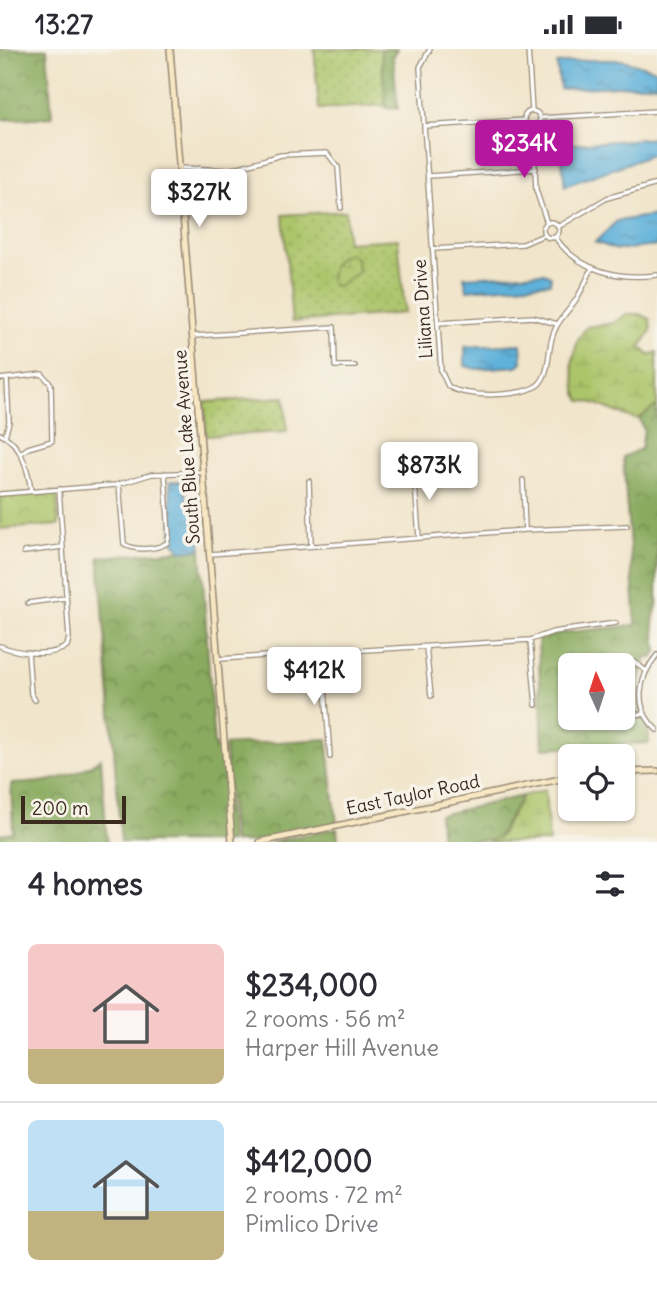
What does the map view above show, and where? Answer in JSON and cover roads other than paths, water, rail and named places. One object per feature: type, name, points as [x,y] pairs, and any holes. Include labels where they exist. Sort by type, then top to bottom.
[{"type":"main road","name":"South Blue Lake Avenue","points":[[170,49],[232,842]]},
{"type":"main road","points":[[635,772],[657,771]]},
{"type":"main road","name":"East Taylor Road","points":[[261,842],[558,780]]},
{"type":"street","name":"Liliana Drive","points":[[430,49],[420,67],[443,379],[452,389],[469,395],[521,392],[534,388],[545,373],[549,345],[557,324],[577,299],[592,268]]},
{"type":"street","points":[[528,49],[532,111]]},
{"type":"street","points":[[525,120],[527,113],[532,111],[538,113],[540,118]]},
{"type":"street","points":[[547,223],[536,190],[533,126],[540,118],[657,111]]},
{"type":"street","points":[[424,126],[525,120],[533,126]]},
{"type":"street","points":[[180,168],[200,167],[206,174],[252,166],[281,155],[327,153],[338,167],[341,208]]},
{"type":"street","points":[[428,176],[536,169]]},
{"type":"street","points":[[555,237],[558,227],[607,198],[657,184]]},
{"type":"street","points":[[544,235],[543,227],[547,223],[552,222],[558,227]]},
{"type":"street","points":[[433,249],[523,244],[544,235],[555,237],[569,252],[592,268],[632,278],[657,275]]},
{"type":"street","points":[[438,323],[533,317],[557,324]]},
{"type":"street","points":[[193,336],[334,327],[334,363],[355,366]]},
{"type":"street","points":[[0,379],[42,374],[51,384],[52,441],[28,448],[21,453]]},
{"type":"street","points":[[6,378],[9,422],[2,435],[21,453],[31,491]]},
{"type":"street","points":[[414,469],[419,537]]},
{"type":"street","points":[[0,494],[119,484],[164,473],[203,472]]},
{"type":"street","points":[[119,484],[124,544],[132,549],[160,547],[167,543],[169,536],[164,473]]},
{"type":"street","points":[[523,480],[525,530]]},
{"type":"street","points":[[309,481],[312,545]]},
{"type":"street","points":[[0,646],[28,652],[54,651],[67,646],[69,638],[58,489]]},
{"type":"street","points":[[208,554],[419,537],[627,526]]},
{"type":"street","points":[[24,552],[62,547]]},
{"type":"street","points":[[29,603],[65,598]]},
{"type":"street","points":[[216,659],[530,640],[553,632],[616,623]]},
{"type":"street","points":[[530,640],[536,705]]},
{"type":"street","points":[[426,647],[431,696]]},
{"type":"street","points":[[319,651],[323,661],[330,757]]},
{"type":"street","points":[[28,652],[31,694],[35,700]]},
{"type":"street","points":[[657,655],[645,670],[641,684],[645,714],[657,730]]},
{"type":"street","points":[[635,663],[645,670]]},
{"type":"street","points":[[635,714],[645,714]]},
{"type":"water","points":[[587,60],[623,60],[657,70],[657,84],[560,89],[557,64]]},
{"type":"water","points":[[657,138],[657,153],[565,186],[560,145]]},
{"type":"water","points":[[657,215],[657,246],[617,250],[595,242],[617,221]]},
{"type":"water","points":[[544,273],[551,276],[550,283],[467,290],[464,277]]},
{"type":"water","points":[[521,344],[522,362],[517,366],[476,369],[465,366],[465,347]]},
{"type":"water","points":[[170,481],[183,481],[188,503],[198,509],[201,549],[181,551],[173,541]]}]
